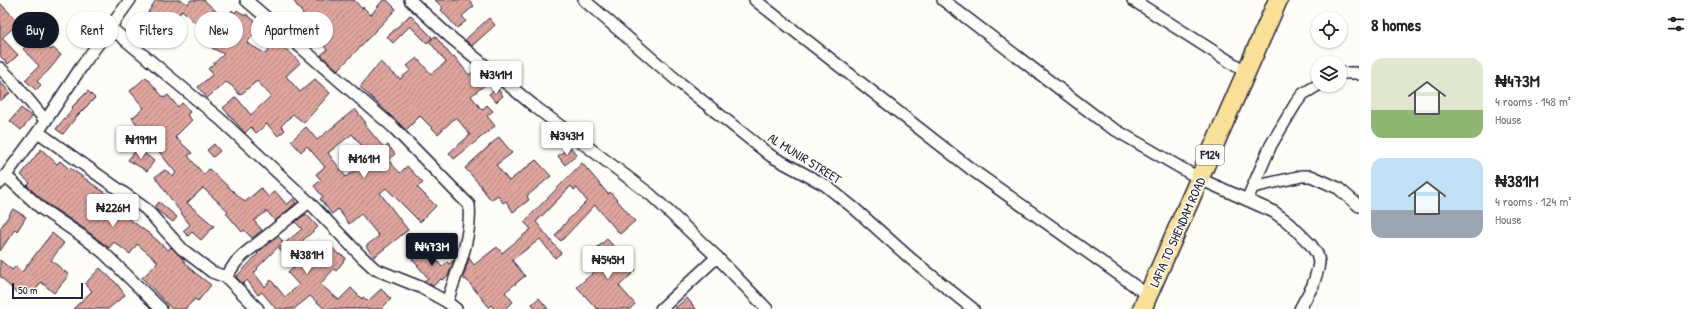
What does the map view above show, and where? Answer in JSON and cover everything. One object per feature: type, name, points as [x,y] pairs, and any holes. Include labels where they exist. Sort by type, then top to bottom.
[{"type":"main road","name":"LAFIA TO SHENDAM ROAD","points":[[1145,302],[1278,0]]},
{"type":"street","points":[[118,18],[130,0]]},
{"type":"street","points":[[118,34],[220,119],[309,202],[360,256],[375,269],[420,286],[452,306],[471,220],[470,205],[393,128],[246,0]]},
{"type":"street","points":[[410,0],[449,36],[534,106],[651,195],[717,257],[767,309]]},
{"type":"street","name":"AL MUNIR STREET","points":[[584,0],[680,83],[771,156],[825,185],[911,259],[973,309]]},
{"type":"street","points":[[755,0],[1145,302]]},
{"type":"street","points":[[943,0],[1107,125],[1200,179],[1274,212],[1289,223],[1317,254],[1319,262],[1318,269],[1300,309]]},
{"type":"street","points":[[1133,0],[1246,72]]},
{"type":"street","points":[[95,48],[38,132],[3,180],[42,210],[82,236],[104,253],[161,309]]},
{"type":"street","points":[[0,68],[12,80],[45,120]]},
{"type":"street","points":[[1347,73],[1356,72],[1359,74]]},
{"type":"street","points":[[1247,200],[1271,145],[1296,103],[1303,94],[1311,89]]},
{"type":"street","points":[[38,132],[146,209],[182,249],[212,272],[226,277],[258,309]]},
{"type":"street","points":[[1253,187],[1302,176],[1311,176],[1338,188],[1359,206]]},
{"type":"street","points":[[226,277],[243,254],[309,202]]},
{"type":"street","points":[[661,309],[717,257]]},
{"type":"building","points":[[156,0],[181,0],[188,4],[191,0],[204,0],[217,12],[195,12],[195,22],[187,15],[187,12],[182,10],[181,12],[148,12]]},
{"type":"building","points":[[293,0],[354,0],[362,9],[363,7],[371,15],[383,0],[387,0],[396,9],[338,70],[321,55],[327,50],[326,48],[333,48],[333,12],[302,12]]},
{"type":"building","points":[[435,0],[469,0],[474,6],[462,16],[466,21],[457,28],[441,10],[443,8]]},
{"type":"building","points":[[0,3],[12,16],[12,29],[2,38],[18,55],[8,64],[0,56]]},
{"type":"building","points":[[243,14],[245,16],[246,14],[251,18],[251,37],[247,43],[251,45],[251,48],[256,48],[266,54],[270,48],[283,48],[290,52],[300,63],[286,76],[300,92],[315,79],[330,93],[304,123],[293,114],[281,126],[285,130],[278,136],[267,124],[256,133],[251,127],[245,133],[223,108],[236,97],[251,115],[271,96],[257,81],[240,95],[226,82],[207,98],[198,87],[213,74],[208,69],[224,54],[212,48],[243,48]]},
{"type":"building","points":[[410,15],[432,37],[430,41],[435,36],[469,75],[475,70],[486,84],[471,96],[482,110],[487,105],[493,111],[487,116],[495,126],[454,159],[449,153],[470,135],[456,117],[438,134],[420,116],[406,130],[360,87],[380,62],[400,79],[411,70],[407,66],[417,58],[431,74],[446,62],[429,41],[427,43],[410,26],[393,43],[387,37]]},
{"type":"building","points":[[489,18],[495,25],[472,46],[465,40]]},
{"type":"building","points":[[49,48],[51,50],[53,48],[61,55],[49,70],[37,81],[41,85],[36,90],[25,80],[39,66],[23,49]]},
{"type":"building","points":[[146,77],[164,98],[168,95],[178,107],[182,103],[190,112],[187,115],[192,120],[175,137],[192,153],[188,156],[204,175],[209,169],[245,202],[261,188],[268,197],[275,191],[287,205],[293,199],[296,203],[275,221],[267,211],[254,221],[262,230],[252,238],[244,230],[242,232],[226,213],[228,211],[203,188],[187,203],[214,226],[201,240],[192,232],[188,236],[183,231],[190,225],[155,177],[165,170],[173,176],[176,173],[132,118],[144,108],[130,91]]},
{"type":"building","points":[[0,81],[10,93],[0,101]]},
{"type":"building","points":[[497,88],[503,96],[496,102],[489,94]]},
{"type":"building","points":[[88,91],[95,98],[77,116],[63,134],[56,129],[73,108],[72,107]]},
{"type":"building","points":[[21,108],[32,117],[21,130],[10,121]]},
{"type":"building","points":[[355,109],[366,123],[364,124],[384,148],[388,145],[395,154],[388,160],[400,173],[407,166],[423,183],[417,187],[436,206],[420,222],[386,188],[380,193],[408,230],[374,257],[366,246],[379,236],[361,214],[349,224],[338,209],[332,214],[320,199],[323,197],[314,186],[321,180],[316,174],[325,167],[307,146],[301,152],[291,141],[306,127],[317,140]],"holes":[[[352,134],[372,158],[346,177],[328,153]]]},
{"type":"building","points":[[499,137],[512,153],[496,165],[509,181],[536,160],[551,176],[527,196],[529,200],[513,212],[506,201],[503,203],[498,195],[491,200],[482,187],[465,168]]},
{"type":"building","points":[[214,144],[220,151],[213,157],[207,150]]},
{"type":"building","points":[[570,147],[577,155],[565,165],[558,156]]},
{"type":"building","points":[[138,148],[154,161],[147,171],[128,160]]},
{"type":"building","points":[[41,149],[57,164],[60,161],[69,169],[70,168],[115,200],[113,203],[128,212],[125,216],[151,235],[168,250],[171,247],[194,272],[211,285],[198,301],[195,299],[185,309],[172,309],[142,278],[157,264],[157,261],[137,244],[130,254],[114,242],[109,248],[86,230],[46,203],[27,186],[30,183],[21,175]]},
{"type":"building","points":[[582,163],[608,194],[610,192],[635,221],[620,234],[595,205],[561,241],[555,236],[568,220],[587,201],[577,188],[574,190],[571,186],[536,222],[561,253],[555,258],[540,239],[512,260],[525,276],[505,292],[513,302],[504,309],[494,309],[491,305],[489,307],[466,279],[465,280],[463,278],[469,258],[474,265],[497,247],[502,253],[531,229],[524,222]]},
{"type":"building","points":[[159,202],[177,217],[173,222],[154,208]]},
{"type":"building","points":[[13,209],[26,217],[17,231],[15,229],[0,251],[0,229]]},
{"type":"building","points":[[306,214],[318,227],[302,241],[317,256],[330,245],[339,255],[340,254],[346,258],[336,271],[334,269],[320,284],[339,300],[351,288],[362,299],[363,297],[368,301],[381,289],[391,299],[381,309],[325,309],[310,296],[294,309],[276,309],[262,292],[258,295],[247,280],[243,284],[236,277],[258,254],[257,253],[278,236],[283,242],[257,268],[258,269],[254,273],[265,287],[271,280],[285,297],[299,285],[288,273],[294,267],[279,248],[302,229],[295,222]]},
{"type":"building","points":[[52,233],[64,243],[51,260],[69,275],[54,293],[41,282],[33,294],[27,289],[23,293],[20,289],[16,293],[0,276],[0,260],[12,270],[16,266],[22,272]]},
{"type":"building","points":[[607,239],[636,270],[619,286],[635,304],[630,309],[597,309],[577,287],[601,266],[590,254]]},
{"type":"building","points":[[426,248],[442,267],[447,262],[449,264],[454,260],[448,276],[442,280],[441,279],[433,286],[424,281],[428,278],[412,259]]},
{"type":"building","points":[[100,268],[117,284],[125,295],[108,309],[73,309],[92,291],[85,284]]},
{"type":"building","points":[[539,298],[548,309],[536,309],[532,304]]},
{"type":"building","points":[[687,298],[696,309],[674,309]]}]
